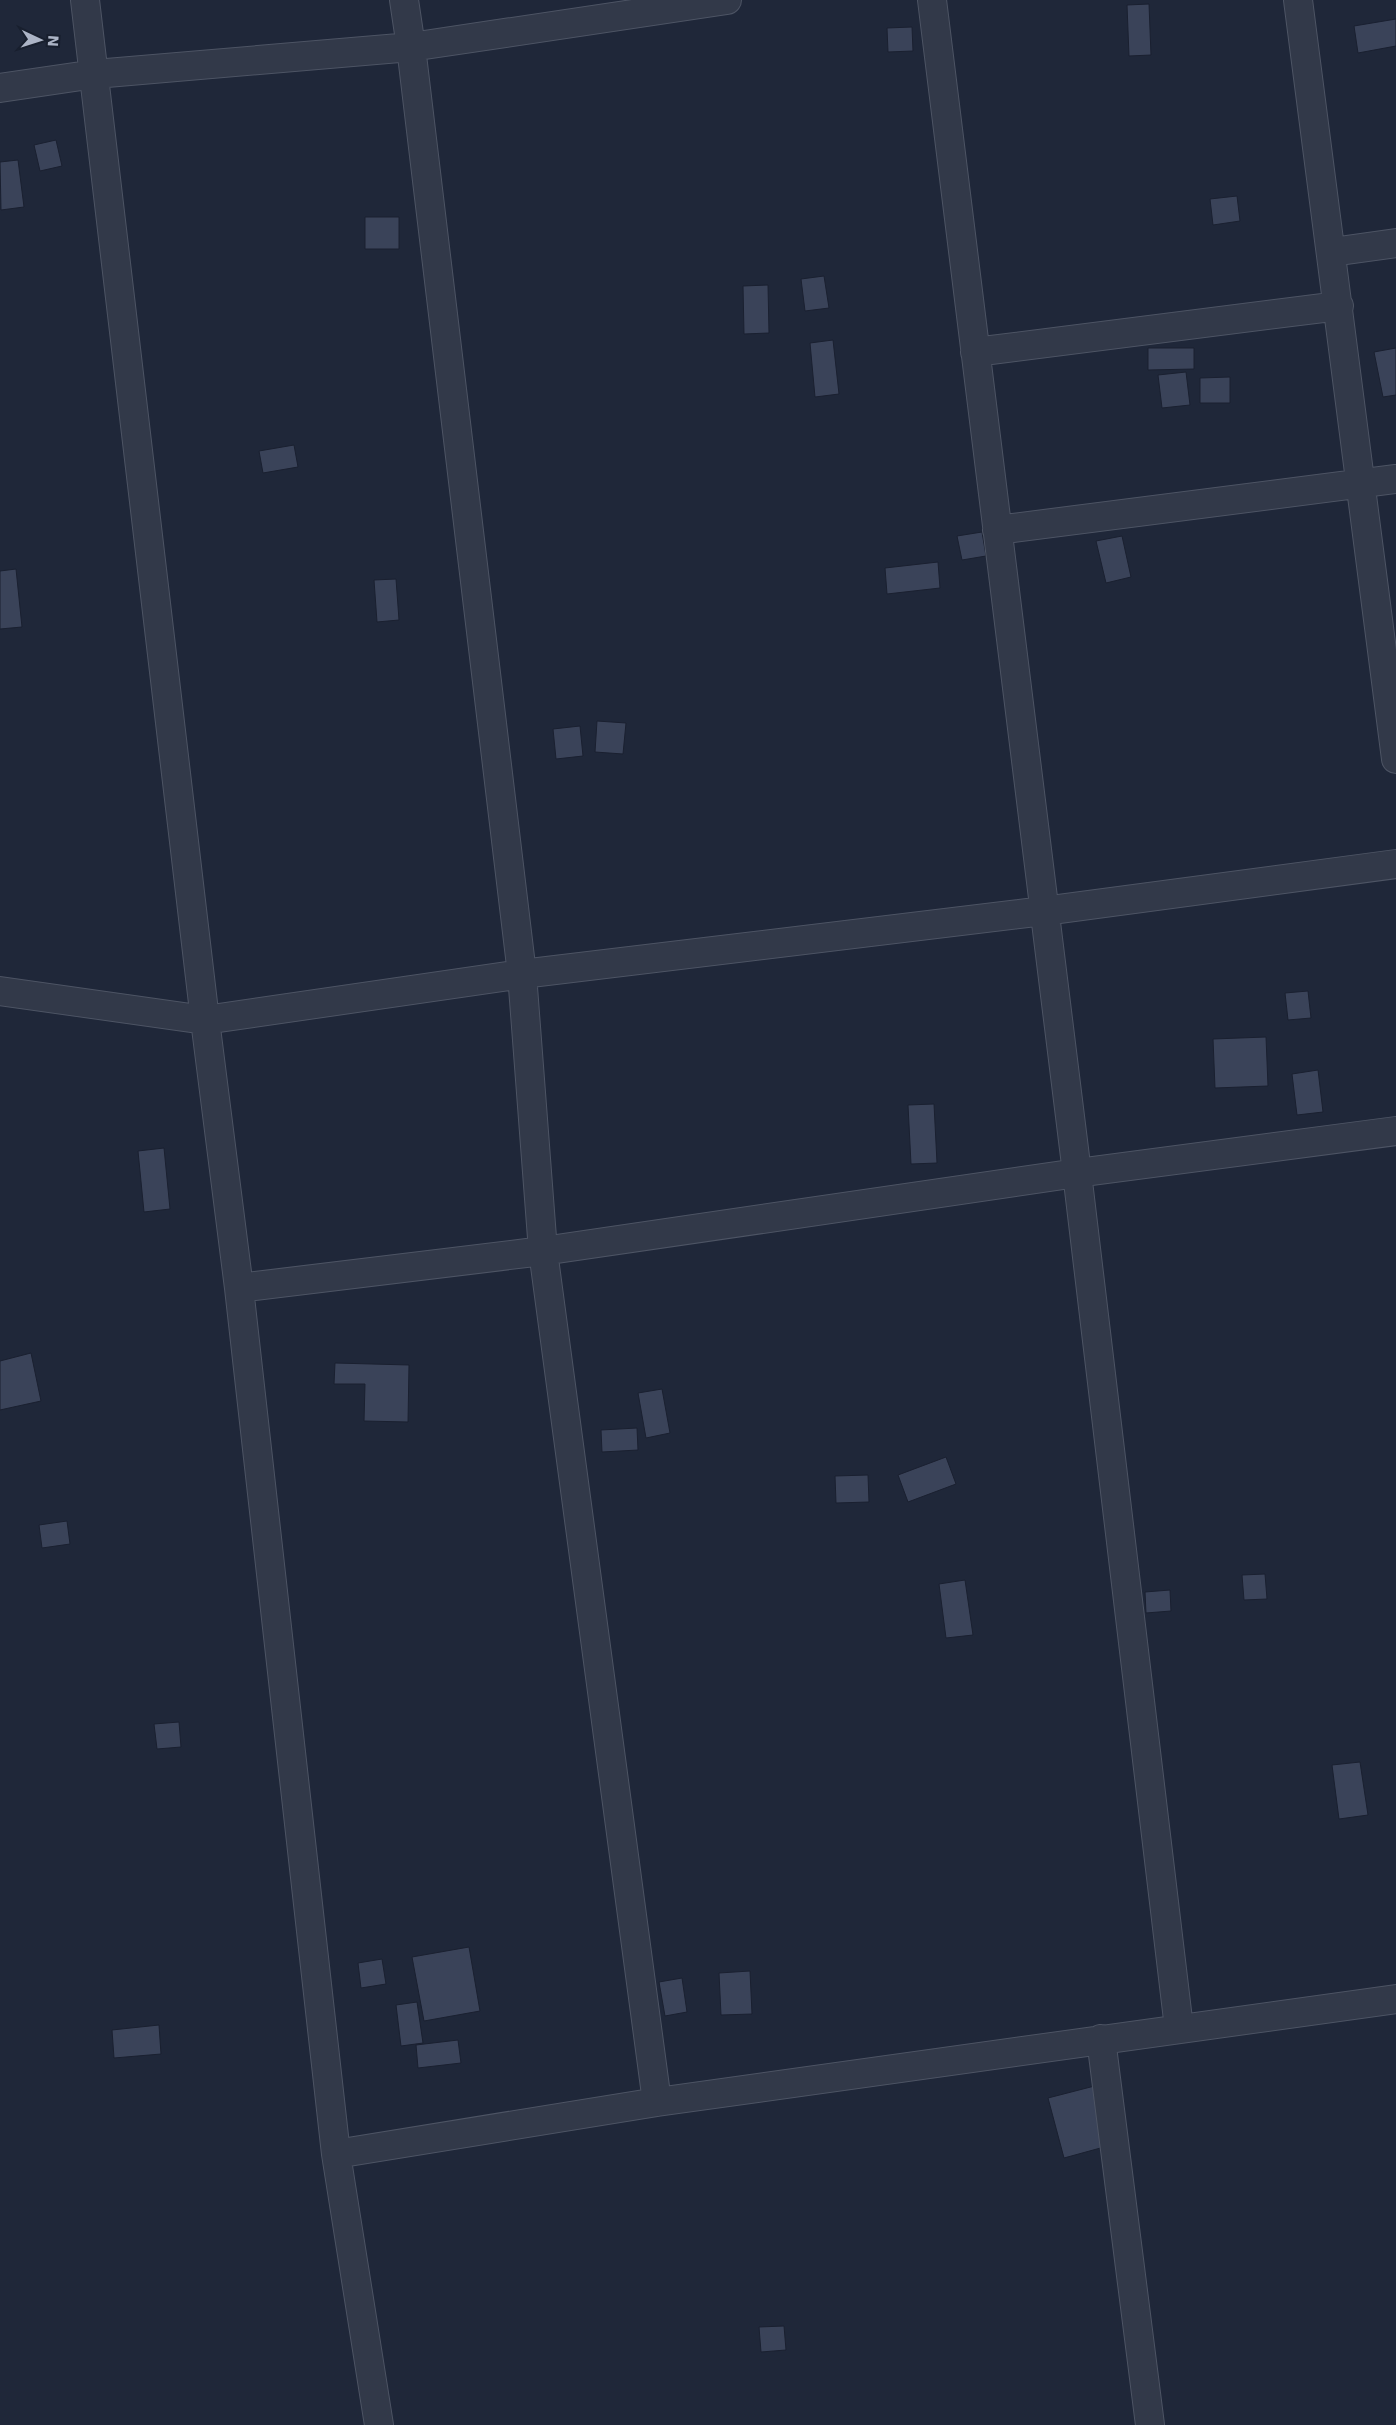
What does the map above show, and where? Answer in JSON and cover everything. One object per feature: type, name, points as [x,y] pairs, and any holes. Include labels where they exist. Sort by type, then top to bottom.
[{"type":"street","points":[[84,0],[205,1020],[239,1288],[336,2154],[379,2425]]},
{"type":"street","points":[[404,0],[522,974],[542,1251],[656,2102]]},
{"type":"street","points":[[0,88],[94,74],[411,46],[727,0]]},
{"type":"street","points":[[932,0],[1077,1173],[1179,2028]]},
{"type":"street","points":[[1298,0],[1396,759]]},
{"type":"street","points":[[1332,252],[1396,243]]},
{"type":"street","points":[[976,352],[1339,306]]},
{"type":"street","points":[[997,530],[1396,479]]},
{"type":"street","points":[[0,991],[205,1020],[522,974],[1044,911],[1396,864]]},
{"type":"street","points":[[239,1288],[542,1251],[1077,1173],[1396,1131]]},
{"type":"street","points":[[336,2154],[656,2102],[1396,1999]]},
{"type":"street","points":[[1101,2039],[1150,2425]]},
{"type":"building","points":[[1149,4],[1151,55],[1129,56],[1127,5]]},
{"type":"building","points":[[1396,19],[1396,46],[1358,53],[1354,26]]},
{"type":"building","points":[[912,27],[913,51],[888,52],[887,28]]},
{"type":"building","points":[[56,140],[62,166],[40,171],[34,145]]},
{"type":"building","points":[[18,160],[24,207],[1,210],[0,162]]},
{"type":"building","points":[[1237,196],[1240,221],[1213,225],[1210,199]]},
{"type":"building","points":[[365,217],[399,217],[399,249],[365,249]]},
{"type":"building","points":[[824,276],[829,308],[805,311],[801,279]]},
{"type":"building","points":[[768,285],[769,333],[744,334],[743,286]]},
{"type":"building","points":[[833,340],[839,394],[815,397],[810,343]]},
{"type":"building","points":[[1148,348],[1194,348],[1194,369],[1148,370]]},
{"type":"building","points":[[1396,348],[1396,395],[1383,397],[1374,352]]},
{"type":"building","points":[[1186,372],[1190,405],[1162,408],[1158,375]]},
{"type":"building","points":[[1230,377],[1230,403],[1200,403],[1200,378]]},
{"type":"building","points":[[294,445],[298,467],[263,473],[259,451]]},
{"type":"building","points":[[982,532],[986,556],[962,560],[957,536]]},
{"type":"building","points":[[1122,536],[1131,577],[1106,583],[1096,541]]},
{"type":"building","points":[[938,562],[940,588],[887,594],[885,568]]},
{"type":"building","points":[[16,569],[22,627],[0,629],[0,571]]},
{"type":"building","points":[[396,579],[399,620],[377,622],[374,580]]},
{"type":"building","points":[[597,721],[626,723],[623,754],[595,752]]},
{"type":"building","points":[[580,726],[583,756],[556,759],[553,729]]},
{"type":"building","points":[[1308,991],[1311,1018],[1288,1020],[1285,993]]},
{"type":"building","points":[[1266,1037],[1268,1086],[1215,1088],[1213,1039]]},
{"type":"building","points":[[1318,1070],[1323,1112],[1297,1115],[1292,1074]]},
{"type":"building","points":[[934,1104],[937,1163],[911,1164],[908,1105]]},
{"type":"building","points":[[164,1148],[170,1209],[144,1212],[138,1151]]},
{"type":"building","points":[[31,1353],[41,1401],[0,1410],[0,1361]]},
{"type":"building","points":[[335,1363],[409,1365],[408,1422],[364,1421],[365,1384],[334,1384]]},
{"type":"building","points":[[662,1389],[670,1433],[646,1438],[638,1393]]},
{"type":"building","points":[[637,1428],[638,1450],[602,1452],[601,1430]]},
{"type":"building","points":[[946,1457],[956,1484],[908,1502],[898,1475]]},
{"type":"building","points":[[868,1475],[869,1502],[836,1503],[835,1476]]},
{"type":"building","points":[[67,1521],[70,1544],[42,1548],[39,1525]]},
{"type":"building","points":[[1265,1574],[1267,1599],[1244,1600],[1242,1575]]},
{"type":"building","points":[[965,1580],[973,1635],[946,1638],[939,1584]]},
{"type":"building","points":[[1170,1590],[1171,1611],[1146,1613],[1145,1592]]},
{"type":"building","points":[[179,1722],[181,1747],[157,1749],[154,1724]]},
{"type":"building","points":[[1360,1762],[1368,1815],[1339,1819],[1332,1765]]},
{"type":"building","points":[[469,1947],[480,2011],[424,2021],[412,1957]]},
{"type":"building","points":[[382,1959],[386,1984],[361,1988],[358,1963]]},
{"type":"building","points":[[750,1971],[752,2014],[721,2015],[719,1973]]},
{"type":"building","points":[[682,1978],[687,2012],[665,2016],[659,1982]]},
{"type":"building","points":[[417,2002],[423,2043],[401,2046],[396,2005]]},
{"type":"building","points":[[159,2025],[161,2054],[114,2058],[112,2030]]},
{"type":"building","points":[[458,2040],[461,2063],[418,2068],[416,2045]]},
{"type":"building","points":[[1110,2082],[1126,2141],[1064,2158],[1048,2098]]},
{"type":"building","points":[[784,2326],[786,2350],[761,2352],[759,2327]]}]
